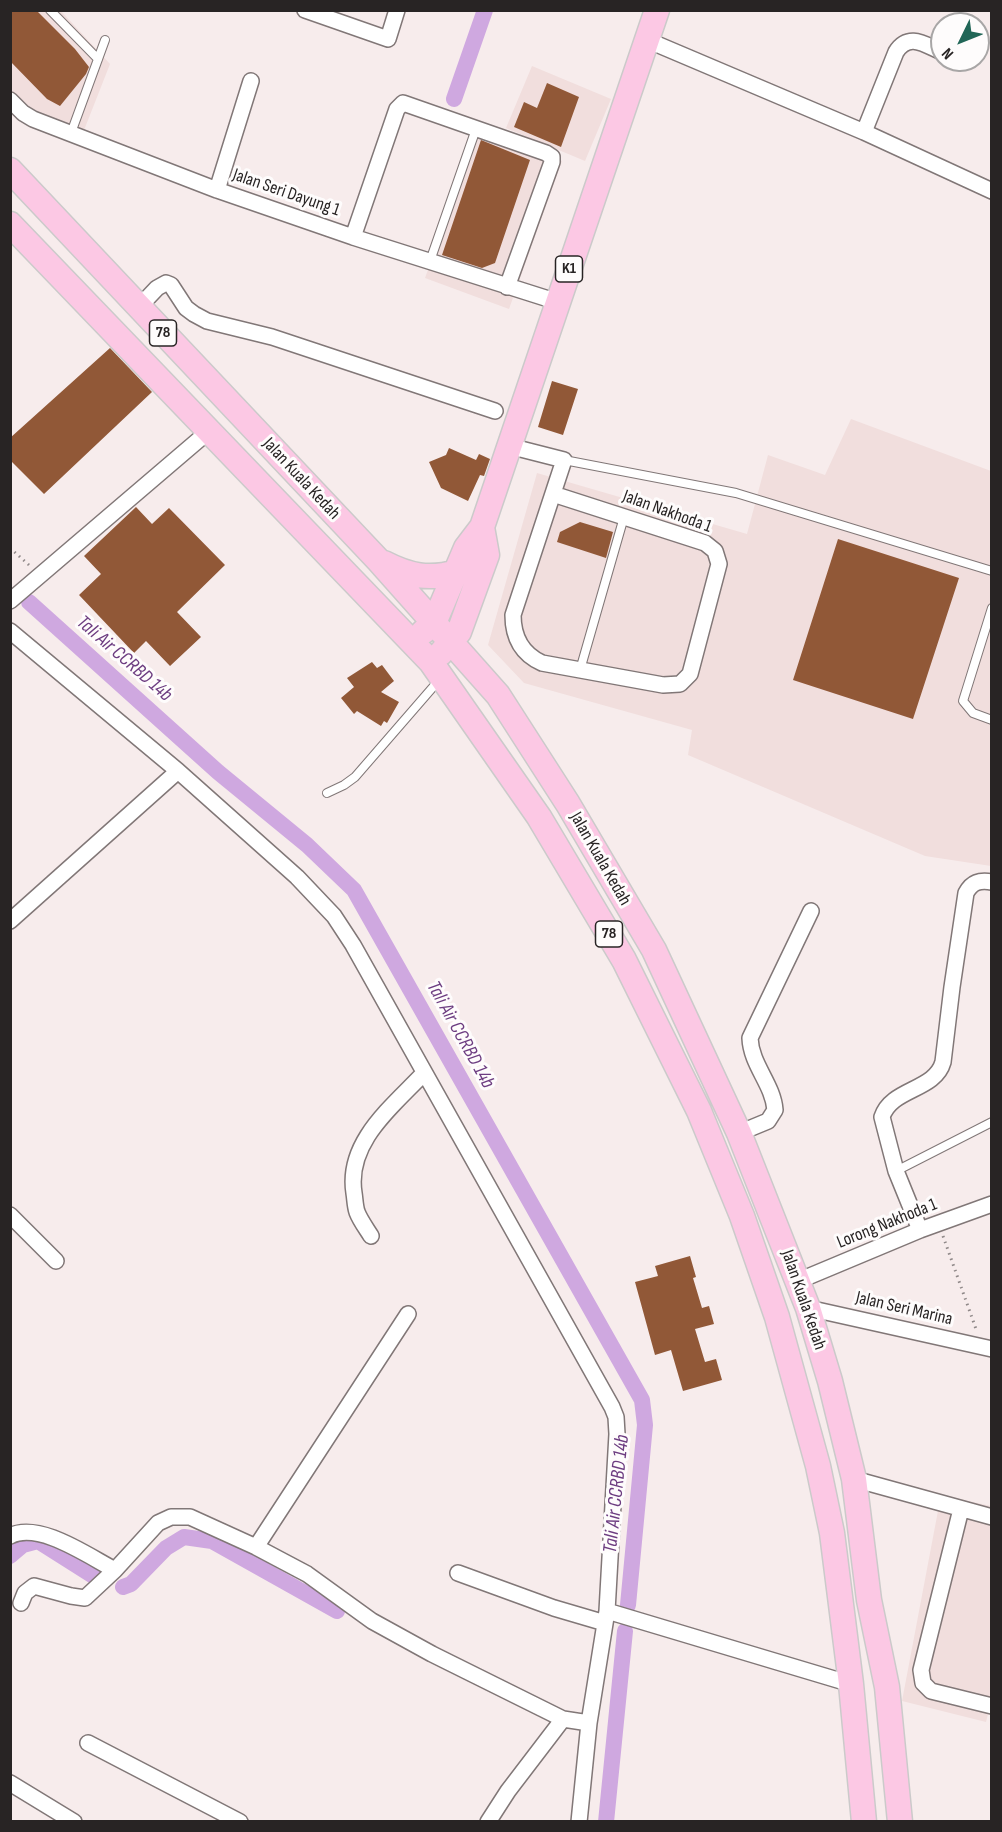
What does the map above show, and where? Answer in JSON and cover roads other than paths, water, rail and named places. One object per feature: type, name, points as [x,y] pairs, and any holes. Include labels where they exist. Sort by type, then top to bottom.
[{"type":"main road","name":"K1","points":[[412,642],[434,622],[466,548],[482,527],[657,10]]},
{"type":"main road","name":"Jalan Kuala Kedah","points":[[10,170],[379,561],[498,695],[568,804],[654,950],[739,1133],[798,1281],[843,1430],[854,1479],[869,1600],[887,1687],[900,1821]]},
{"type":"main road","name":"Jalan Kuala Kedah","points":[[10,224],[412,642],[436,670],[539,817],[624,960],[699,1111],[742,1216],[777,1317],[818,1466],[832,1533],[851,1684],[864,1821]]},
{"type":"main road","name":"K1","points":[[436,670],[459,632],[487,555],[482,527]]},
{"type":"main road","points":[[379,561],[404,573],[417,576],[444,576],[457,572]]},
{"type":"main road","points":[[471,604],[469,628],[473,653],[483,676],[498,695]]},
{"type":"street","points":[[305,10],[387,39],[397,10]]},
{"type":"street","points":[[647,40],[864,132],[992,191]]},
{"type":"street","points":[[864,132],[896,52],[902,44],[911,41],[930,48]]},
{"type":"street","points":[[217,189],[251,81]]},
{"type":"street","name":"Jalan Seri Dayung 1","points":[[10,100],[33,119],[217,189],[352,237],[558,302]]},
{"type":"street","points":[[352,237],[398,109],[403,103],[546,153],[553,159],[507,287]]},
{"type":"street","points":[[139,307],[157,288],[166,283],[171,285],[186,308],[207,321],[272,337],[495,411]]},
{"type":"street","points":[[10,601],[209,431]]},
{"type":"street","points":[[509,446],[564,460],[513,615],[513,626],[518,642],[532,658],[542,663],[580,670]]},
{"type":"street","name":"Jalan Nakhoda 1","points":[[553,494],[705,543],[715,551],[719,564],[690,674],[680,684],[663,685],[580,670]]},
{"type":"street","points":[[10,631],[178,771],[297,877],[334,916],[353,945],[614,1412],[617,1434],[606,1617],[589,1723],[579,1821]]},
{"type":"street","points":[[10,921],[178,771]]},
{"type":"street","points":[[920,1230],[882,1125],[884,1112],[893,1102],[933,1078],[940,1071],[966,893],[969,887],[976,882],[992,882]]},
{"type":"street","points":[[739,1133],[768,1121],[775,1110],[753,1056],[750,1038],[811,911]]},
{"type":"street","points":[[371,1236],[356,1211],[351,1178],[355,1162],[364,1139],[424,1073]]},
{"type":"street","name":"Lorong Nakhoda 1","points":[[798,1281],[920,1230],[992,1204]]},
{"type":"street","points":[[10,1215],[56,1261]]},
{"type":"street","name":"Jalan Seri Marina","points":[[808,1308],[987,1348]]},
{"type":"street","points":[[256,1547],[408,1314]]},
{"type":"street","points":[[854,1479],[992,1517]]},
{"type":"street","points":[[962,1509],[921,1670],[923,1683],[931,1691],[992,1706]]},
{"type":"street","points":[[21,1604],[25,1593],[34,1586],[85,1598],[115,1570],[158,1523],[171,1517],[190,1517],[256,1547],[307,1574],[372,1621],[432,1654],[563,1719],[589,1723]]},
{"type":"street","points":[[10,1536],[25,1531],[41,1533],[115,1570]]},
{"type":"street","points":[[458,1573],[554,1608],[606,1617],[851,1684]]},
{"type":"street","points":[[488,1821],[563,1719]]},
{"type":"street","points":[[88,1743],[240,1821]]},
{"type":"street","points":[[11,1786],[74,1821]]},
{"type":"lane","points":[[50,10],[98,59]]},
{"type":"lane","points":[[72,133],[105,40]]},
{"type":"lane","points":[[430,261],[476,129]]},
{"type":"lane","points":[[564,460],[736,493],[992,571]]},
{"type":"lane","points":[[580,670],[624,517]]},
{"type":"lane","points":[[992,608],[963,701],[972,713],[992,720]]},
{"type":"lane","points":[[327,792],[344,785],[355,777],[436,670]]},
{"type":"lane","points":[[897,1171],[992,1122]]},
{"type":"waterway","points":[[454,99],[485,10]]},
{"type":"waterway","name":"Tali Air CCRBD 14b","points":[[29,602],[218,772],[307,845],[354,890],[642,1400],[645,1425],[628,1605]]},
{"type":"waterway","points":[[123,1587],[131,1584],[166,1548],[184,1537],[212,1541],[337,1611]]},
{"type":"waterway","points":[[10,1556],[23,1545],[38,1541],[98,1579]]},
{"type":"waterway","name":"Tali Air CCRBD 14b","points":[[606,1822],[625,1631]]}]
